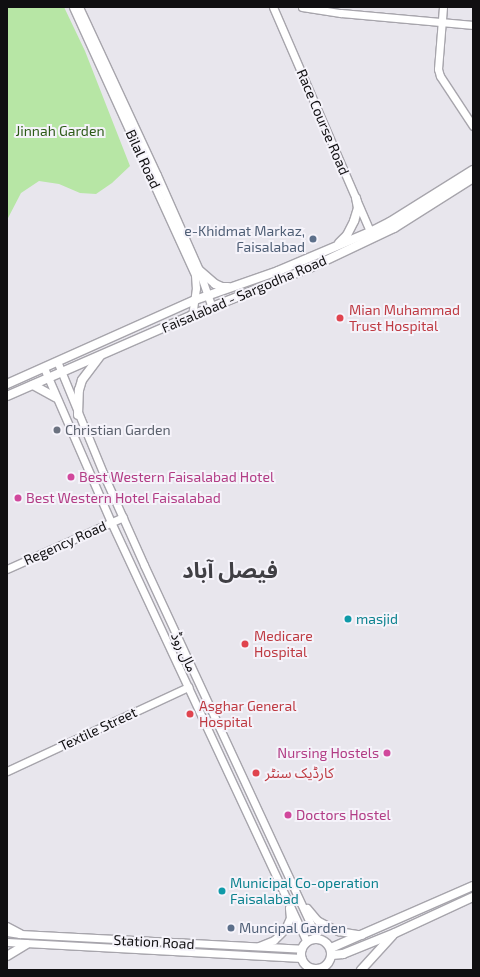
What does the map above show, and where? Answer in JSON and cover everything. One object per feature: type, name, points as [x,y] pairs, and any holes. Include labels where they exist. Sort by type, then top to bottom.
[{"type":"main road","name":"Bilal Road","points":[[73,7],[195,275],[195,300],[192,315]]},
{"type":"main road","name":"Bilal Road","points":[[79,7],[157,175],[199,270],[212,307]]},
{"type":"main road","name":"Race Course Road","points":[[273,7],[371,235]]},
{"type":"main road","points":[[302,7],[473,25]]},
{"type":"main road","points":[[443,7],[438,68],[440,76],[473,126]]},
{"type":"main road","name":"Faisalabad - Sargodha Road","points":[[8,394],[33,386],[192,315],[312,267],[371,235],[473,170]]},
{"type":"main road","name":"Faisalabad - Sargodha Road","points":[[7,384],[195,300],[235,286],[336,246],[394,228],[473,178]]},
{"type":"main road","points":[[336,246],[347,235],[354,221],[358,208],[356,198]]},
{"type":"main road","points":[[199,270],[207,279],[222,287],[235,286]]},
{"type":"main road","points":[[78,415],[78,390],[82,380],[101,356]]},
{"type":"main road","name":"مال روڈ","points":[[57,361],[78,415],[123,517],[318,939]]},
{"type":"main road","name":"مال روڈ","points":[[44,368],[111,522],[289,902],[303,950]]},
{"type":"main road","points":[[33,386],[56,398]]},
{"type":"main road","name":"Regency Road","points":[[7,569],[123,517]]},
{"type":"main road","name":"Textile Street","points":[[7,771],[188,687]]},
{"type":"main road","points":[[331,952],[364,935],[473,886]]},
{"type":"main road","points":[[331,952],[343,954],[395,933],[473,896]]},
{"type":"main road","points":[[300,901],[317,920],[340,932],[364,935]]},
{"type":"main road","points":[[255,948],[274,940],[285,929],[290,918],[289,902]]},
{"type":"main road","points":[[7,927],[20,934]]},
{"type":"main road","name":"Station Road","points":[[7,932],[20,934],[303,950]]},
{"type":"main road","points":[[361,970],[395,933]]},
{"type":"main road","points":[[318,939],[326,942],[331,952],[327,965],[323,968],[314,970],[306,965],[303,950],[318,939]]},
{"type":"main road","name":"Station Road","points":[[7,942],[27,944],[303,950]]},
{"type":"main road","points":[[7,956],[27,944]]},
{"type":"green space","name":"Jinnah Garden","points":[[7,7],[64,7],[85,51],[130,166],[112,183],[96,194],[80,193],[59,184],[39,181],[21,193],[7,220]]},
{"type":"place","name":"e-Khidmat Markaz, Faisalabad","points":[[313,239]]},
{"type":"place","name":"Mian Muhammad Trust Hospital","points":[[340,318]]},
{"type":"place","name":"Christian Garden","points":[[57,430]]},
{"type":"place","name":"Best Western Faisalabad Hotel","points":[[71,477]]},
{"type":"place","name":"Best Western Hotel Faisalabad","points":[[18,498]]},
{"type":"place","name":"masjid","points":[[348,619]]},
{"type":"place","name":"Medicare Hospital","points":[[245,644]]},
{"type":"place","name":"Asghar General Hospital","points":[[190,714]]},
{"type":"place","name":"Nursing Hostels","points":[[387,753]]},
{"type":"place","name":"کارڈیک سنٹر","points":[[256,773]]},
{"type":"place","name":"Doctors Hostel","points":[[288,815]]},
{"type":"place","name":"Municipal Co-operation Faisalabad","points":[[222,891]]},
{"type":"place","name":"Muncipal Garden","points":[[231,928]]},
{"type":"district","name":"فیصل آباد","points":[[230,570]]}]
